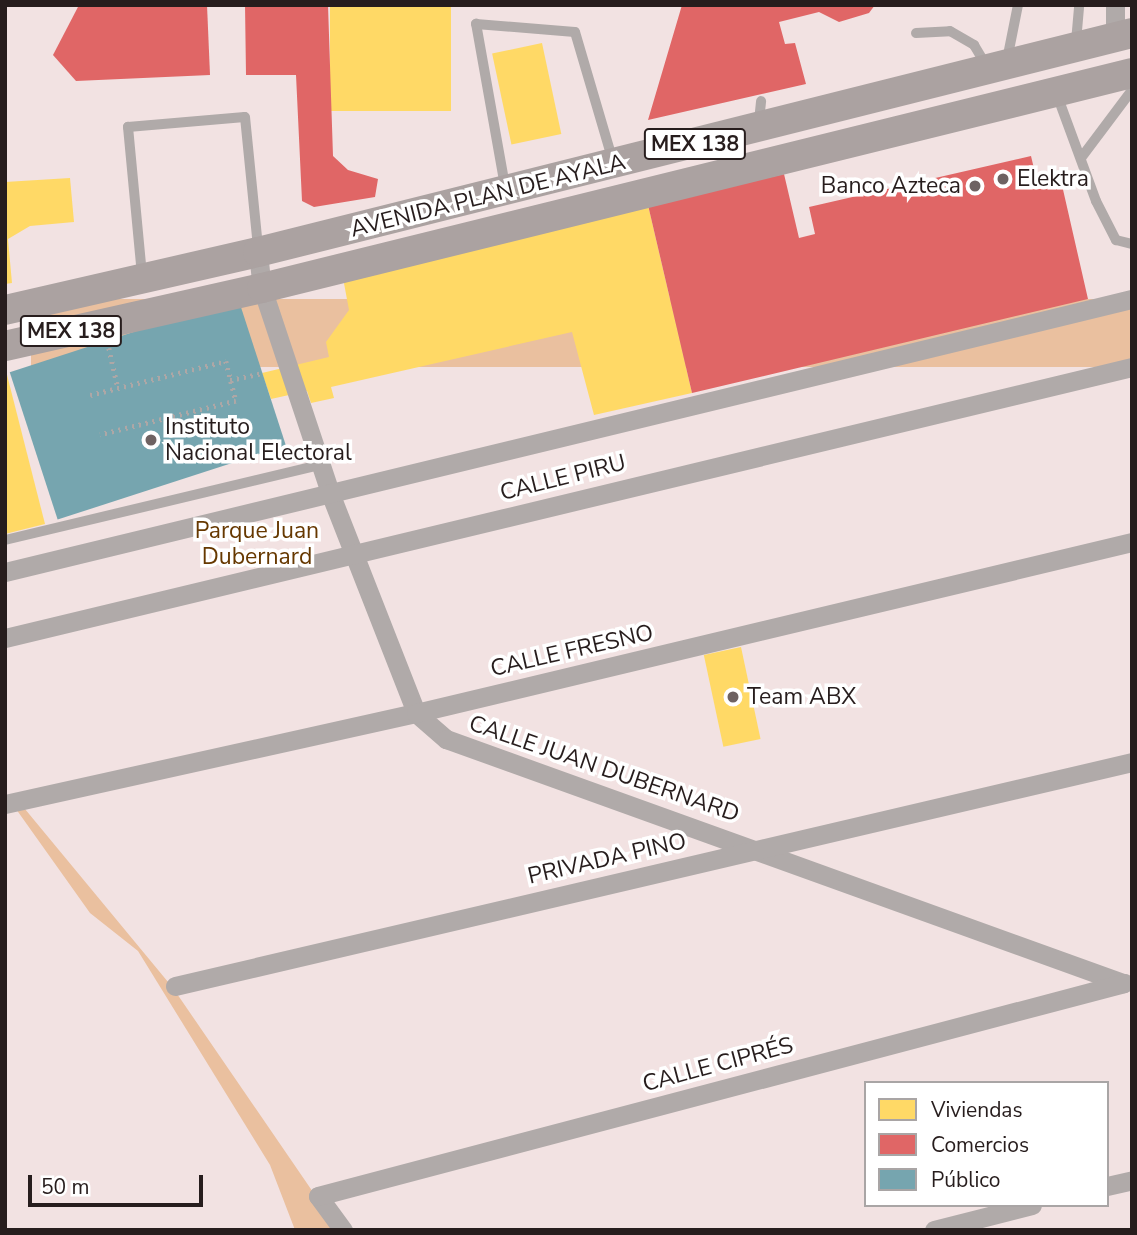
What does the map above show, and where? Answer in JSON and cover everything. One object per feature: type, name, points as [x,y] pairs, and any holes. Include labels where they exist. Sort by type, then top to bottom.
[{"type":"main road","name":"AVENIDA PLAN DE AYALA","points":[[5,310],[258,252],[614,164],[760,114],[997,66],[1123,35]]},
{"type":"main road","name":"AVENIDA PLAN DE AYALA","points":[[5,346],[262,288],[1132,73]]},
{"type":"street","points":[[1115,5],[1123,35]]},
{"type":"street","name":"CALLE JUAN DUBERNARD","points":[[258,252],[262,288],[330,493],[416,713],[446,739],[1128,982]]},
{"type":"street","points":[[5,572],[1132,299]]},
{"type":"street","name":"CALLE PIRU","points":[[5,638],[1132,367]]},
{"type":"street","name":"CALLE FRESNO","points":[[14,802],[416,713],[1132,542]]},
{"type":"street","name":"PRIVADA PINO","points":[[175,986],[1132,762]]},
{"type":"street","name":"CALLE CIPRÉS","points":[[343,1230],[318,1196],[1128,982]]},
{"type":"street","points":[[1109,1186],[1132,1180]]},
{"type":"street","points":[[934,1230],[1024,1207]]},
{"type":"lane","points":[[916,33],[950,31],[974,45],[997,66],[1018,5]]},
{"type":"lane","points":[[1075,46],[1079,5]]},
{"type":"lane","points":[[506,191],[476,24],[575,32],[614,164]]},
{"type":"lane","points":[[1081,158],[1132,90]]},
{"type":"lane","points":[[1056,92],[1116,240],[1132,244]]},
{"type":"lane","points":[[142,277],[128,127],[244,117],[258,252]]},
{"type":"lane","points":[[5,540],[321,465]]},
{"type":"path","points":[[107,342],[118,388]]},
{"type":"path","points":[[90,395],[226,361],[236,401],[100,435]]},
{"type":"path","points":[[230,380],[262,373]]},
{"type":"green space","points":[[31,299],[1132,299],[1132,367],[31,367]]},
{"type":"green space","points":[[20,803],[173,988],[339,1230],[295,1230],[270,1165],[138,951],[90,913],[16,809]]},
{"type":"building: Viviendas","points":[[330,5],[451,5],[451,111],[330,111]]},
{"type":"building: Viviendas","points":[[542,43],[561,134],[511,145],[492,54]]},
{"type":"building: Viviendas","points":[[70,178],[74,222],[30,226],[8,239],[12,283],[5,284],[5,182]]},
{"type":"building: Viviendas","points":[[648,205],[692,393],[594,415],[572,332],[331,387],[334,398],[311,403],[307,391],[271,399],[262,373],[329,357],[326,342],[349,310],[343,278]]},
{"type":"building: Viviendas","points":[[5,367],[45,524],[5,534]]},
{"type":"building: Viviendas","name":"Team ABX","points":[[741,647],[761,739],[723,747],[704,655]]},
{"type":"building: Comercios","points":[[79,5],[207,5],[210,75],[76,81],[53,55]]},
{"type":"building: Comercios","points":[[245,5],[328,5],[333,156],[348,170],[378,179],[375,197],[314,207],[302,201],[296,75],[246,75]]},
{"type":"building: Comercios","points":[[682,5],[875,5],[869,13],[839,22],[819,12],[779,22],[785,44],[795,43],[806,84],[648,120]]},
{"type":"building: Comercios","points":[[1031,156],[1036,177],[1059,172],[1088,299],[692,393],[648,205],[784,174],[799,238],[815,234],[809,207]]},
{"type":"building: Público","points":[[238,298],[286,445],[58,520],[10,372]]},
{"type":"place","name":"Elektra","points":[[1003,179]]},
{"type":"place","name":"Banco Azteca","points":[[975,186]]},
{"type":"place","name":"Instituto Nacional Electoral","points":[[151,440]]},
{"type":"place","name":"Team ABX","points":[[733,697]]},
{"type":"park label","name":"Parque Juan Dubernard","points":[[257,544]]}]
